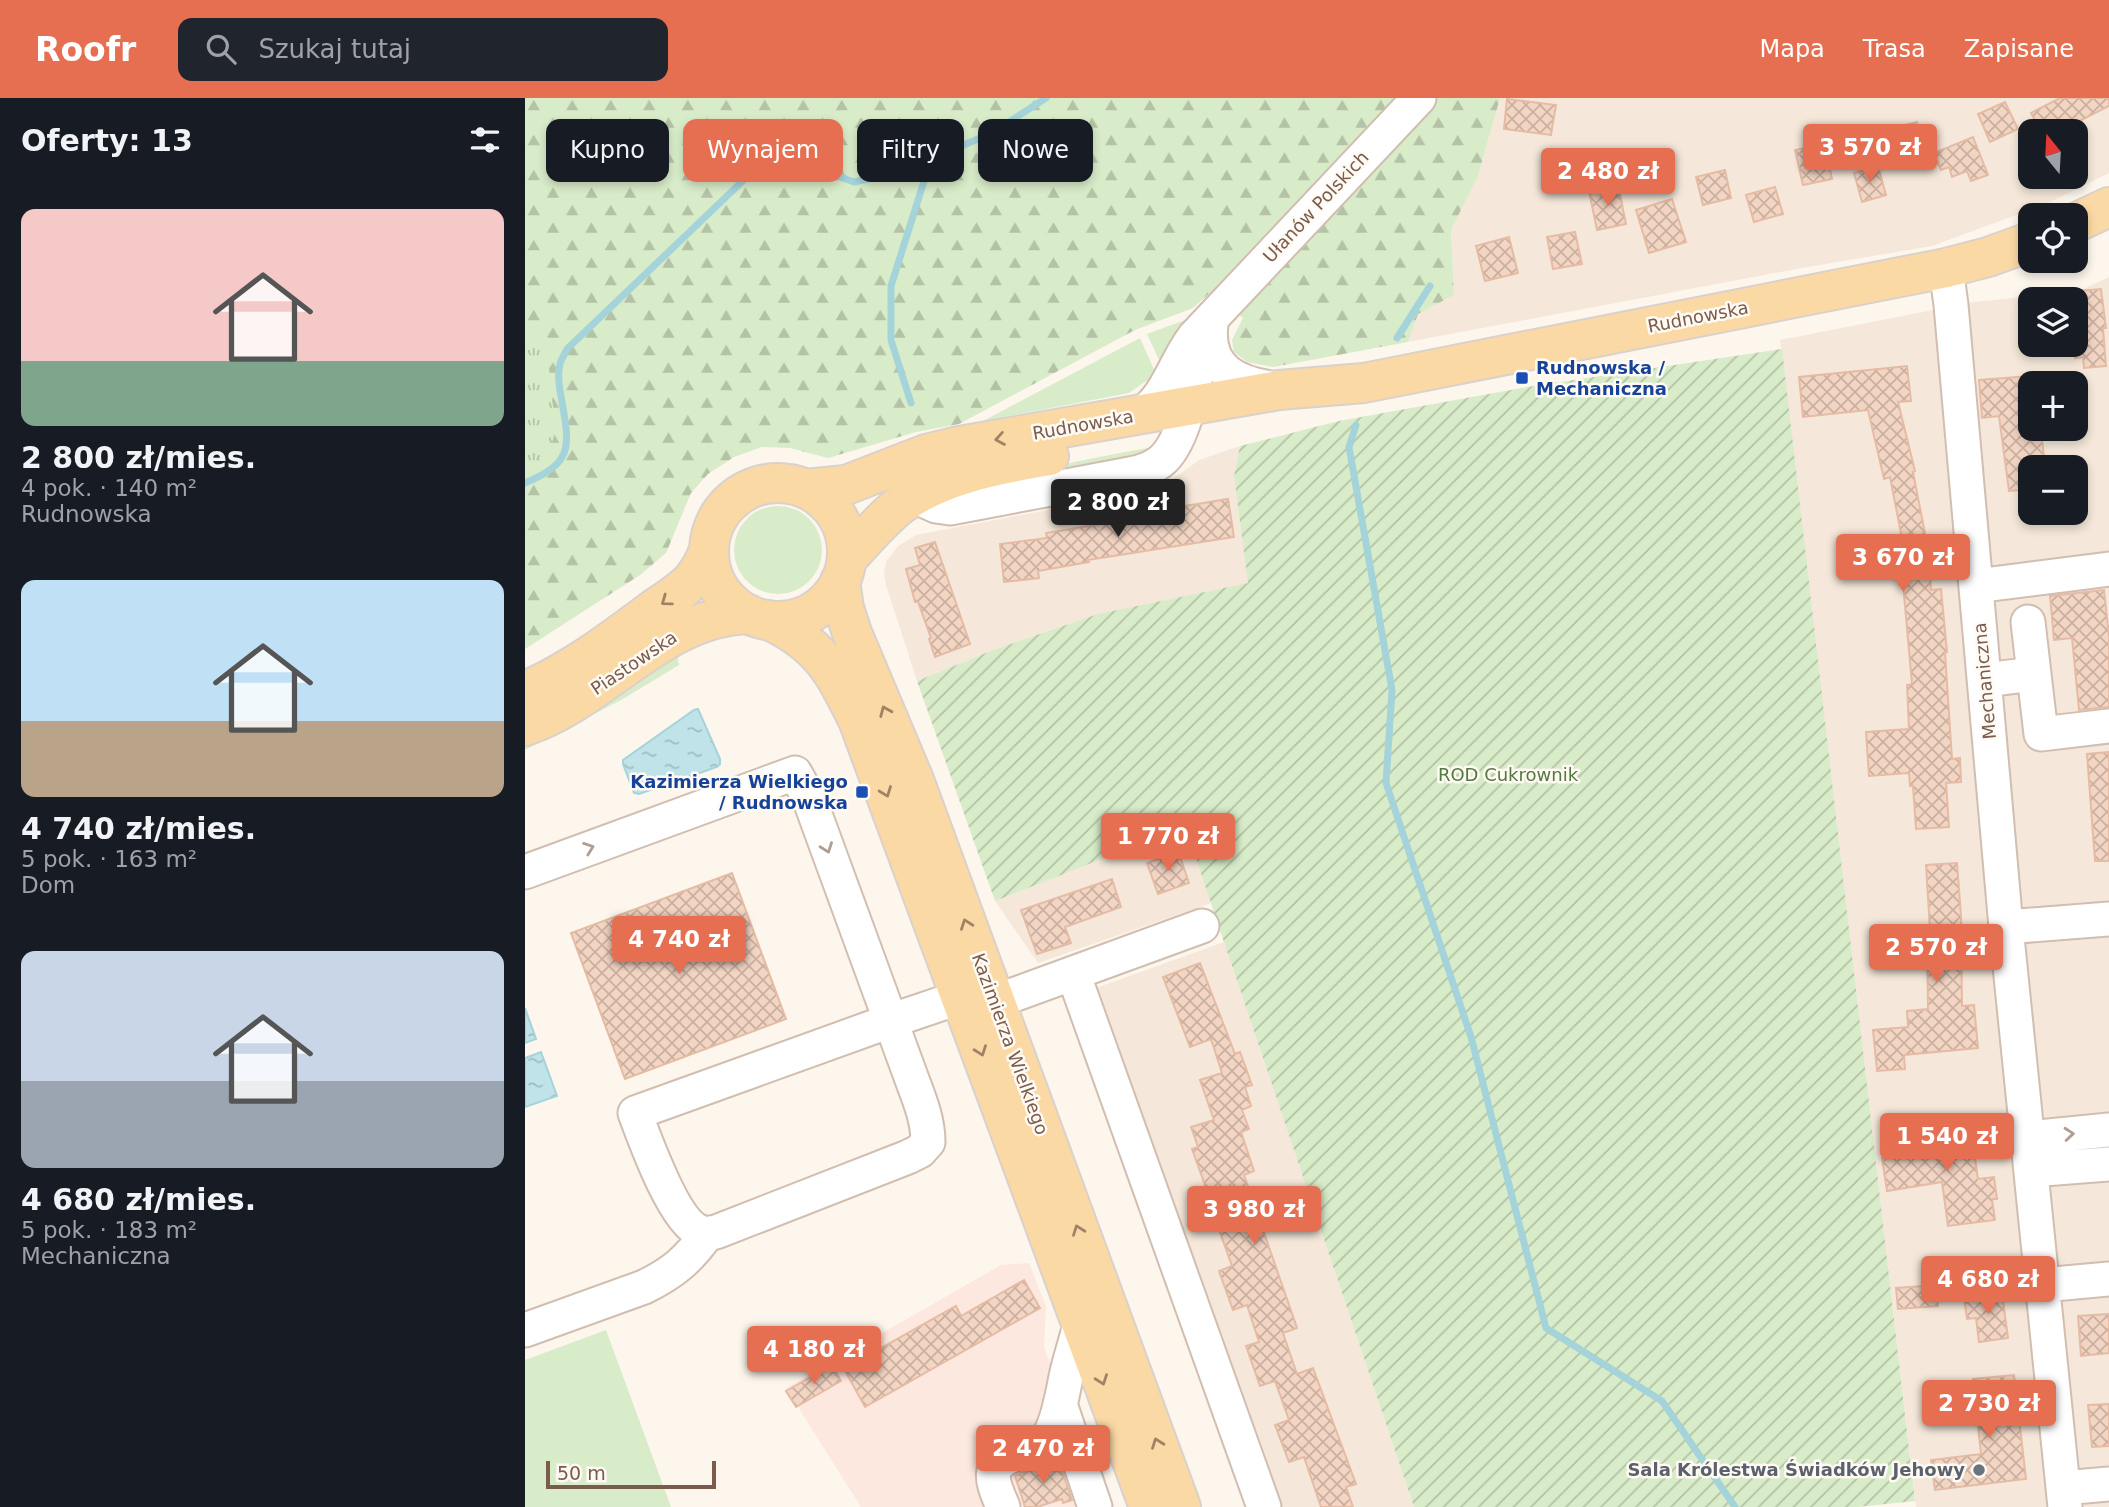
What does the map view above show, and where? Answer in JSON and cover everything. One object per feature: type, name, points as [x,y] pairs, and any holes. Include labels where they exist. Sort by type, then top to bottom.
[{"type":"main road","points":[[2088,217],[2109,207]]},
{"type":"main road","name":"Rudnowska","points":[[844,570],[898,507],[914,496],[956,477],[1184,419],[1279,390],[1364,383],[1946,268],[2018,246]]},
{"type":"main road","name":"Rudnowska","points":[[806,489],[846,485],[926,454],[954,447],[1140,415],[1237,422],[1316,401],[1364,383]]},
{"type":"main road","points":[[758,485],[795,485],[806,489],[827,503],[841,523],[845,535],[844,570],[828,599],[811,612],[790,620],[758,617],[737,607],[719,588],[713,576],[709,550],[714,526],[719,515],[736,497],[758,485]]},
{"type":"main road","name":"Piastowska","points":[[525,691],[576,664],[668,600],[692,580],[705,562],[709,550]]},
{"type":"main road","name":"Kazimierza Wielkiego","points":[[844,570],[844,608],[852,633],[914,780],[978,999],[1081,1321],[1149,1507]]},
{"type":"main road","name":"Piastowska","points":[[525,726],[560,711],[687,628],[727,614],[758,617]]},
{"type":"main road","name":"Kazimierza Wielkiego","points":[[758,617],[804,639],[816,650],[828,665],[858,720],[885,790],[978,999],[1181,1507]]},
{"type":"street","name":"Ułanów Polskich","points":[[1140,415],[1163,394],[1183,352],[1214,316],[1419,98]]},
{"type":"street","name":"Mechaniczna","points":[[1946,268],[2007,928],[2064,1498]]},
{"type":"street","name":"Ułanów Polskich","points":[[1184,419],[1195,386],[1206,333],[1214,316]]},
{"type":"street","points":[[1214,316],[1211,348],[1226,372],[1252,386],[1279,390]]},
{"type":"street","points":[[1976,586],[2109,569]]},
{"type":"street","points":[[2028,622],[2041,734],[2109,726]]},
{"type":"street","points":[[1985,680],[2034,674]]},
{"type":"street","points":[[525,872],[795,773],[813,811],[890,1021],[928,1127],[928,1142],[920,1151],[908,1157],[716,1233],[707,1234],[693,1228],[671,1196],[635,1114],[890,1021],[1073,973],[1202,926]]},
{"type":"street","points":[[2007,928],[2109,919]]},
{"type":"street","points":[[1073,973],[1264,1507]]},
{"type":"street","points":[[2030,1154],[2109,1130]]},
{"type":"street","points":[[2030,1154],[2109,1164]]},
{"type":"street","points":[[525,1329],[660,1279],[683,1264],[707,1234]]},
{"type":"street","points":[[2043,1285],[2109,1279]]},
{"type":"street","points":[[1003,1507],[993,1473],[998,1464],[1007,1458],[1035,1448],[1046,1440],[1060,1404],[1081,1321]]},
{"type":"street","points":[[1060,1404],[1095,1507]]},
{"type":"street","points":[[2064,1498],[2109,1484]]},
{"type":"shaded area","points":[[1500,98],[2109,98],[2109,173],[2088,183],[2088,119],[2018,119],[2018,189],[2076,189],[2048,203],[2018,203],[2018,214],[1932,246],[1408,342],[1418,314],[1454,295],[1451,230],[1478,176]]},
{"type":"shaded area","points":[[2109,277],[2109,1507],[1916,1507],[1780,340],[1974,302],[2018,297],[2018,357],[2088,357],[2088,287]]},
{"type":"shaded area","points":[[1240,446],[1234,476],[1249,583],[1098,614],[993,650],[917,681],[884,573],[886,562],[898,546],[916,535],[1131,494],[1166,484],[1199,460]]},
{"type":"shaded area","points":[[1185,825],[1211,903],[1038,963],[995,901]]},
{"type":"shaded area","points":[[1224,942],[1414,1507],[1278,1507],[1096,988]]},
{"type":"shaded area","points":[[1029,1263],[1046,1306],[1044,1347],[1104,1507],[861,1507],[786,1388],[1001,1265]]},
{"type":"green space","points":[[525,98],[1500,98],[1478,176],[1451,230],[1454,295],[1418,314],[1408,342],[1273,367],[1247,362],[1234,352],[1232,340],[1243,318],[1210,293],[1193,308],[1135,330],[959,424],[916,432],[828,458],[790,448],[762,447],[734,457],[708,474],[691,493],[666,553],[640,575],[525,649]]},
{"type":"green space","points":[[1185,320],[1174,335],[1160,362],[1147,334]]},
{"type":"green space","points":[[525,321],[559,346],[551,362],[549,378],[554,410],[553,441],[544,455],[525,469]]},
{"type":"green space","points":[[1140,338],[1156,374],[1129,393],[983,421]]},
{"type":"green space","name":"ROD Cukrownik","points":[[1782,349],[1915,1501],[1857,1507],[1414,1507],[1185,826],[995,901],[917,681],[993,650],[1098,614],[1248,583],[1234,476],[1240,446],[1339,421],[1527,387]]},
{"type":"green space","points":[[1165,445],[1161,451],[948,493],[1056,466]]},
{"type":"green space","points":[[778,506],[795,509],[809,519],[819,533],[822,550],[819,567],[809,581],[795,591],[778,594],[761,591],[747,581],[737,567],[734,550],[737,533],[747,519],[761,509]]},
{"type":"green space","points":[[676,650],[679,665],[623,699],[525,750],[525,742]]},
{"type":"green space","points":[[606,1330],[671,1507],[525,1507],[525,1360]]},
{"type":"water","points":[[698,709],[720,764],[639,794],[634,793],[623,760]]},
{"type":"water","points":[[525,1008],[536,1039],[525,1043]]},
{"type":"water","points":[[541,1052],[557,1096],[525,1107],[525,1058]]},
{"type":"building","points":[[2060,98],[2109,98],[2109,106],[2084,119],[2034,119],[2031,113]]},
{"type":"building","points":[[1507,99],[1556,105],[1551,135],[1504,129]]},
{"type":"building","points":[[2005,102],[2018,129],[1990,142],[1978,114]]},
{"type":"building","points":[[1917,122],[1924,151],[1892,159],[1885,130]]},
{"type":"building","points":[[1973,137],[1988,175],[1971,181],[1967,171],[1952,177],[1949,167],[1941,170],[1934,153]]},
{"type":"building","points":[[1825,144],[1832,179],[1803,185],[1795,150]]},
{"type":"building","points":[[1878,166],[1886,195],[1862,202],[1854,173]]},
{"type":"building","points":[[1725,170],[1731,198],[1703,205],[1696,177]]},
{"type":"building","points":[[1618,185],[1626,224],[1597,230],[1589,191]]},
{"type":"building","points":[[1775,187],[1783,214],[1754,222],[1746,195]]},
{"type":"building","points":[[1672,199],[1686,242],[1649,253],[1636,210]]},
{"type":"building","points":[[1575,232],[1582,264],[1553,269],[1547,237]]},
{"type":"building","points":[[1509,237],[1518,273],[1485,281],[1476,246]]},
{"type":"building","points":[[2101,289],[2106,328],[2103,328],[2106,366],[2084,368],[2083,357],[2088,357],[2088,290]]},
{"type":"building","points":[[1907,366],[1911,401],[1898,402],[1915,471],[1913,472],[1929,554],[1931,590],[1941,589],[1952,759],[1960,758],[1961,782],[1946,783],[1949,827],[1916,829],[1913,786],[1910,786],[1909,773],[1869,776],[1866,732],[1909,729],[1907,685],[1912,684],[1903,584],[1899,584],[1898,554],[1905,554],[1890,477],[1884,479],[1868,410],[1803,417],[1799,377]]},
{"type":"building","points":[[2018,377],[2018,441],[2042,441],[2044,455],[2018,455],[2018,490],[2009,491],[1999,416],[1982,418],[1979,380]]},
{"type":"building","points":[[1228,499],[1234,537],[1088,560],[1089,562],[1038,571],[1039,578],[1004,582],[1000,544],[1047,538],[1046,533],[1149,516],[1148,512]]},
{"type":"building","points":[[935,542],[970,644],[935,657],[929,639],[931,638],[918,602],[915,602],[906,569],[920,565],[915,548]]},
{"type":"building","points":[[2104,590],[2109,637],[2109,707],[2079,710],[2072,638],[2054,640],[2050,596]]},
{"type":"building","points":[[2109,752],[2109,861],[2095,861],[2087,754]]},
{"type":"building","points":[[1178,851],[1189,883],[1158,894],[1147,863]]},
{"type":"building","points":[[1957,863],[1961,916],[1962,1006],[1974,1005],[1978,1048],[1904,1055],[1905,1069],[1877,1071],[1873,1030],[1908,1027],[1907,1011],[1928,1009],[1927,930],[1930,930],[1926,865]]},
{"type":"building","points":[[732,873],[786,1019],[625,1079],[571,933]]},
{"type":"building","points":[[1112,879],[1121,907],[1065,927],[1071,943],[1037,954],[1021,910]]},
{"type":"building","points":[[1200,963],[1235,1054],[1240,1052],[1252,1085],[1245,1087],[1251,1106],[1242,1110],[1249,1129],[1241,1132],[1254,1171],[1244,1175],[1297,1328],[1283,1333],[1297,1374],[1313,1368],[1356,1484],[1346,1487],[1353,1507],[1321,1507],[1304,1457],[1289,1462],[1275,1425],[1289,1420],[1275,1381],[1260,1386],[1246,1346],[1259,1342],[1247,1305],[1233,1310],[1219,1271],[1232,1266],[1218,1227],[1209,1229],[1196,1192],[1206,1188],[1192,1149],[1198,1147],[1191,1127],[1214,1120],[1200,1080],[1222,1073],[1211,1039],[1190,1047],[1163,977]]},
{"type":"building","points":[[1969,1118],[1978,1179],[1994,1177],[1997,1199],[1992,1199],[1995,1220],[1948,1226],[1942,1182],[1887,1191],[1882,1158],[1933,1150],[1930,1123]]},
{"type":"building","points":[[1024,1280],[1040,1308],[865,1407],[844,1369],[956,1306],[961,1316]]},
{"type":"building","points":[[1937,1285],[1938,1306],[1898,1309],[1896,1288]]},
{"type":"building","points":[[2002,1293],[2008,1338],[1979,1342],[1976,1318],[1967,1319],[1964,1297]]},
{"type":"building","points":[[2109,1314],[2109,1353],[2081,1356],[2078,1316]]},
{"type":"building","points":[[832,1365],[841,1381],[796,1407],[786,1391]]},
{"type":"building","points":[[2014,1375],[2026,1479],[1935,1490],[1931,1460],[1981,1454],[1973,1379]]},
{"type":"building","points":[[2109,1404],[2109,1446],[2092,1447],[2088,1405]]},
{"type":"building","points":[[1057,1456],[1072,1500],[1063,1503],[1062,1499],[1037,1507],[1025,1507],[1015,1476]]},
{"type":"waterway","points":[[525,483],[553,467],[565,450],[566,427],[558,376],[567,349],[749,175],[799,162],[854,182],[900,172],[992,133],[1046,98]]},
{"type":"waterway","points":[[911,403],[891,340],[891,286],[924,182]]},
{"type":"waterway","points":[[1397,338],[1430,286]]},
{"type":"waterway","points":[[1356,425],[1349,447],[1392,690],[1386,783],[1471,1037],[1546,1328],[1662,1401],[1735,1507]]},
{"type":"place","name":"Rudnowska / Mechaniczna","points":[[1522,378]]},
{"type":"place","name":"Kazimierza Wielkiego / Rudnowska","points":[[862,792]]},
{"type":"place","name":"Sala Królestwa Świadków Jehowy","points":[[1979,1470]]}]
